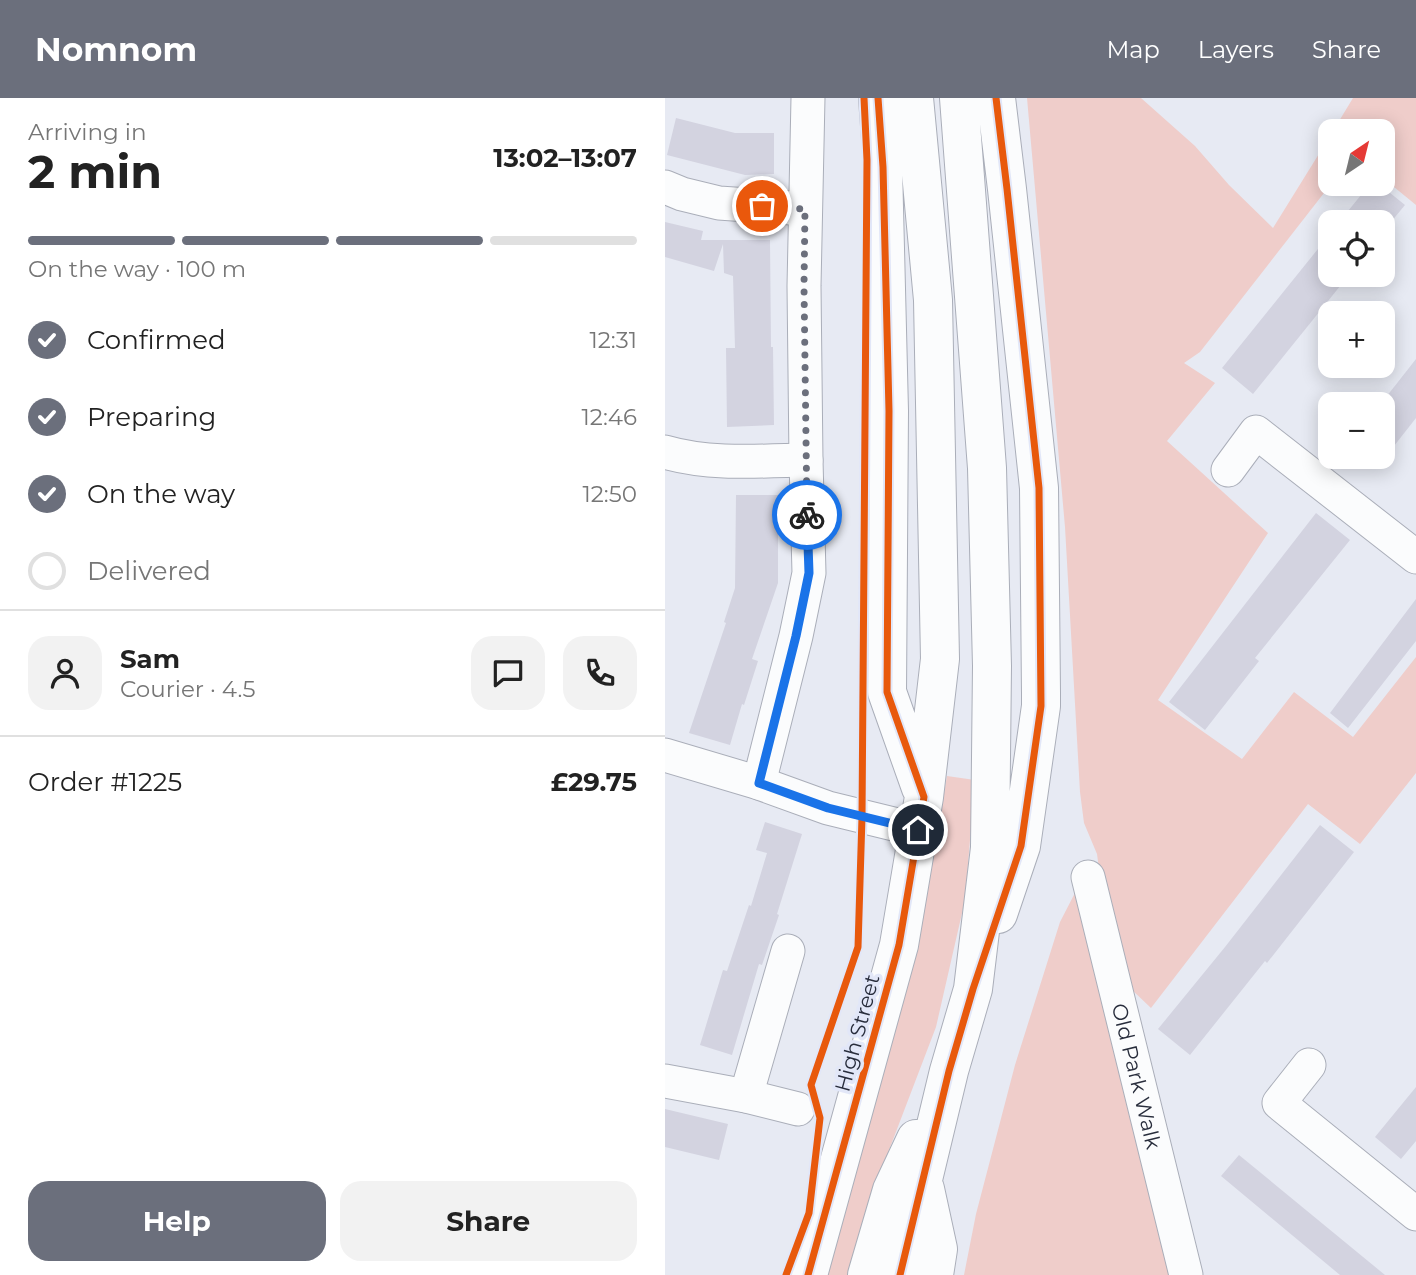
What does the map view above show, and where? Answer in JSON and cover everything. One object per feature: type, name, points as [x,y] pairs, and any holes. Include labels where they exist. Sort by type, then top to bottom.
[{"type":"highway","points":[[878,98],[883,167],[889,411],[887,692],[921,814]]},
{"type":"highway","name":"High Street","points":[[808,1275],[899,945],[921,814],[940,659],[933,300],[914,98]]},
{"type":"highway","points":[[959,98],[987,468],[992,666],[990,848],[973,989]]},
{"type":"highway","points":[[900,1275],[949,1071],[973,989],[1021,846],[1041,706],[1039,488],[996,98]]},
{"type":"highway","points":[[867,1275],[892,1190],[949,1071]]},
{"type":"highway","points":[[923,1180],[938,1249],[933,1275]]},
{"type":"street","points":[[759,783],[809,573],[804,286],[807,98]]},
{"type":"street","points":[[665,187],[719,203],[805,209]]},
{"type":"street","points":[[1228,470],[1256,432],[1416,557]]},
{"type":"street","points":[[665,452],[739,462],[806,460]]},
{"type":"street","points":[[665,755],[759,783],[828,808],[921,814]]},
{"type":"street","name":"Old Park Walk","points":[[1089,877],[1186,1275]]},
{"type":"street","points":[[745,1096],[788,951]]},
{"type":"street","points":[[1309,1065],[1279,1103],[1416,1214]]},
{"type":"street","points":[[665,1080],[798,1110]]},
{"type":"shaded area","points":[[1027,98],[1141,98],[1195,146],[1229,185],[1273,228],[1318,155],[1318,196],[1322,196],[1200,352],[1184,363],[1215,383],[1167,441],[1268,533],[1158,700],[1242,759],[1294,692],[1353,737],[1416,657],[1416,773],[1360,844],[1308,804],[1151,1008],[1130,988],[1102,891],[1097,854],[1084,823],[1065,527]]},
{"type":"shaded area","points":[[1353,98],[1416,98],[1416,205],[1395,188],[1395,119],[1340,119]]},
{"type":"shaded area","points":[[947,776],[975,780],[965,900],[936,1027],[881,1171],[848,1275],[828,1275],[918,941]]},
{"type":"shaded area","points":[[1077,889],[1170,1275],[964,1275],[976,1214],[1015,1065],[1060,922]]},
{"type":"building","points":[[676,118],[735,133],[774,133],[774,174],[745,175],[667,155]]},
{"type":"building","points":[[1360,196],[1394,196],[1405,205],[1395,217],[1395,210],[1349,210]]},
{"type":"building","points":[[665,222],[703,231],[701,240],[770,240],[774,425],[727,427],[726,348],[735,348],[733,276],[724,273],[723,244],[714,271],[665,257]]},
{"type":"building","points":[[1318,249],[1318,287],[1339,287],[1328,301],[1318,301],[1318,313],[1253,394],[1222,368]]},
{"type":"building","points":[[1416,359],[1416,418],[1395,445],[1395,392],[1390,392]]},
{"type":"building","points":[[736,495],[778,495],[778,583],[752,659],[758,661],[730,745],[689,733],[735,588]]},
{"type":"building","points":[[1316,513],[1350,540],[1255,658],[1259,661],[1205,730],[1169,702]]},
{"type":"building","points":[[1416,599],[1416,641],[1348,728],[1330,713]]},
{"type":"building","points":[[765,822],[802,834],[777,914],[779,915],[762,965],[759,964],[732,1055],[700,1045],[723,970],[727,971],[767,853],[756,850]]},
{"type":"building","points":[[1320,825],[1354,852],[1190,1055],[1158,1029]]},
{"type":"building","points":[[1416,1087],[1416,1141],[1401,1159],[1375,1137]]},
{"type":"building","points":[[665,1109],[728,1124],[719,1160],[665,1147]]},
{"type":"building","points":[[1239,1155],[1385,1275],[1340,1275],[1221,1176]]},
{"type":"cycle path","points":[[786,1275],[809,1213],[820,1118],[811,1085],[858,947],[862,817],[867,160],[864,98]]},
{"type":"cycle path","points":[[808,1275],[899,945],[924,797],[887,692],[889,411],[883,167],[878,98]]},
{"type":"cycle path","points":[[900,1275],[949,1071],[973,989],[1021,846],[1041,706],[1039,488],[996,98]]},
{"type":"way so far","points":[[762,206],[805,209],[807,515]]},
{"type":"route","points":[[807,515],[809,573],[759,783],[828,808],[918,830]]}]
